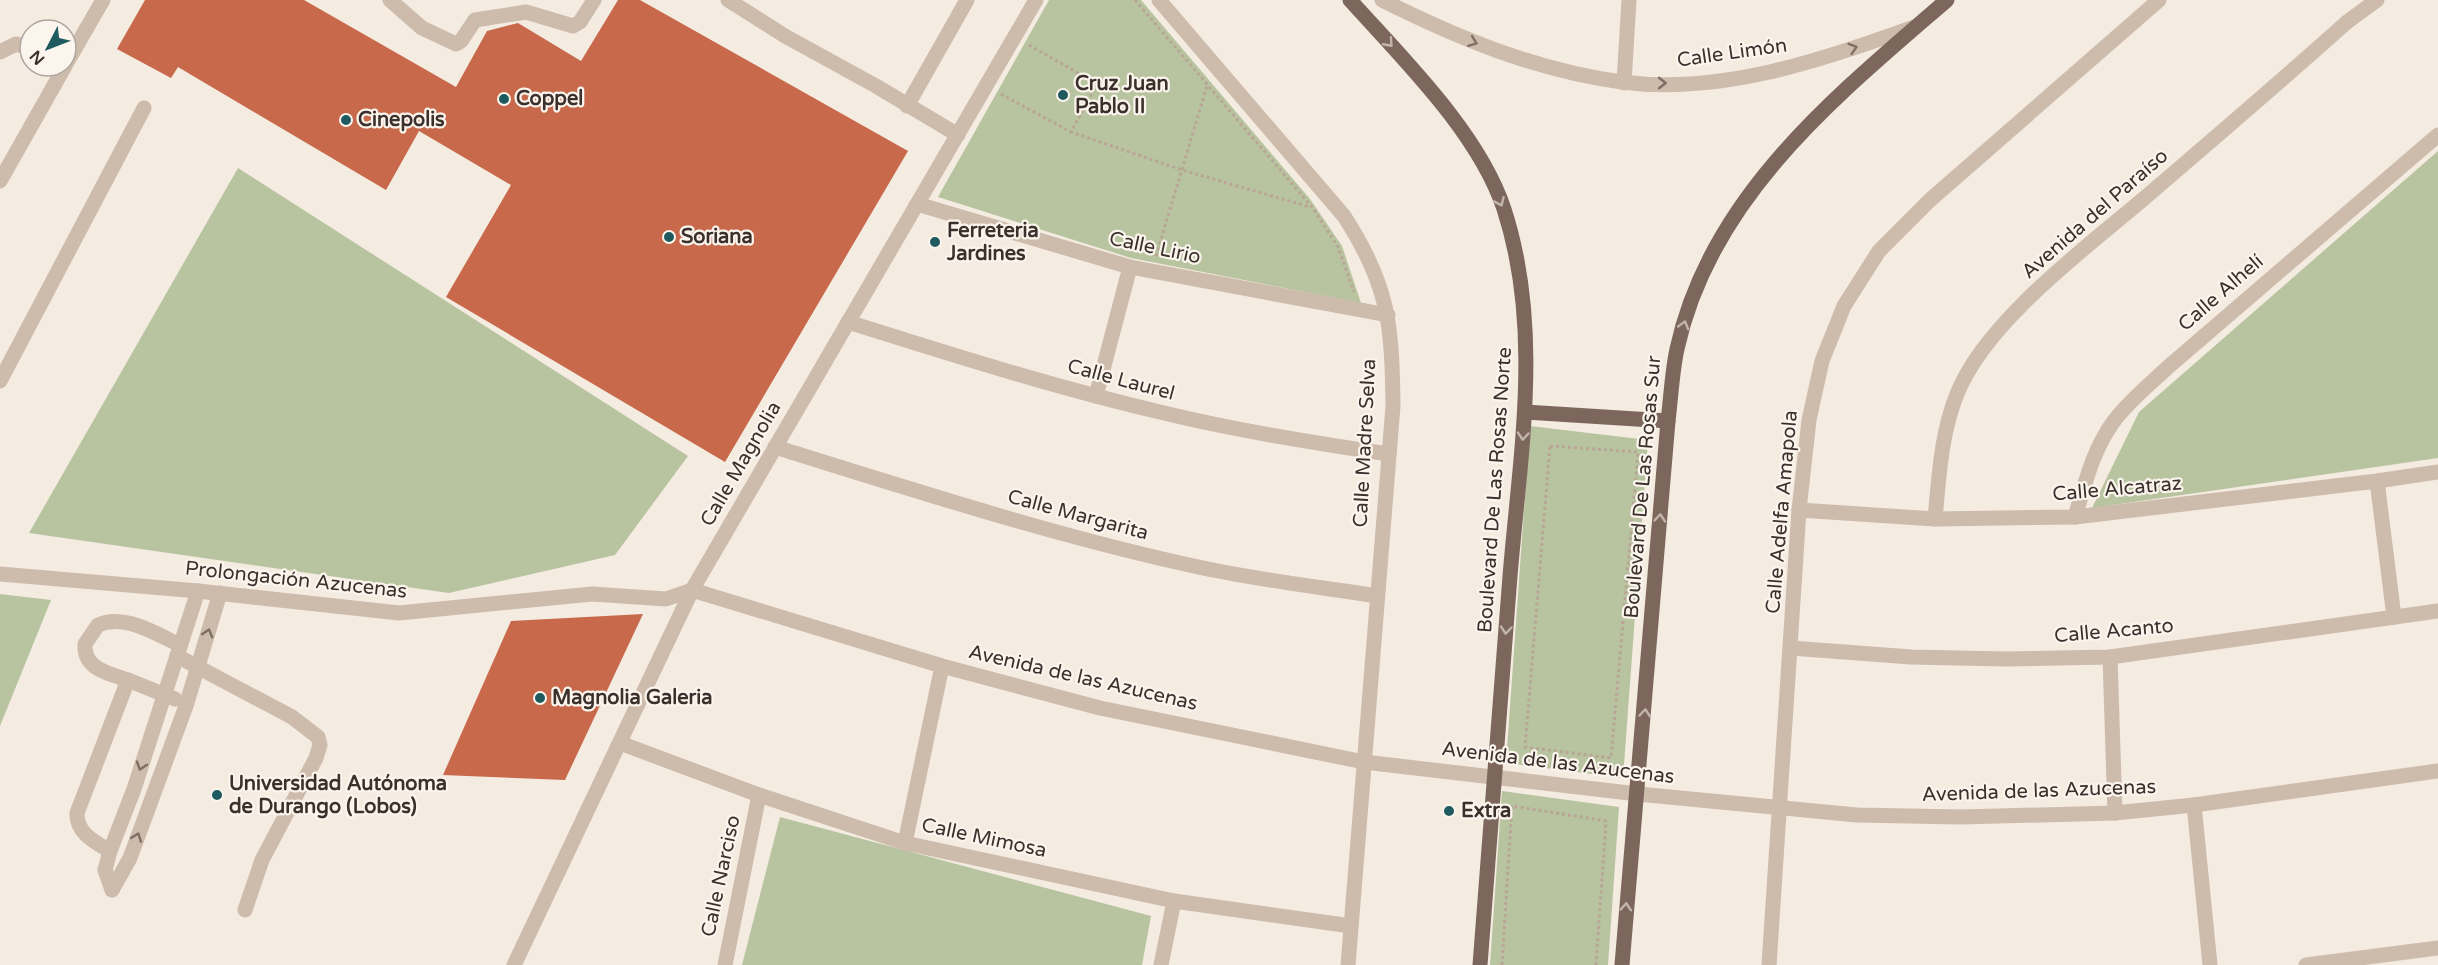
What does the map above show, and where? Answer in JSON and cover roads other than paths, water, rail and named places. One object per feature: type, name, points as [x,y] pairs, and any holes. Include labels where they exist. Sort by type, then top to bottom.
[{"type":"main road","name":"Boulevard De Las Rosas Norte","points":[[1350,0],[1452,119],[1483,165],[1504,209],[1525,312],[1527,364],[1525,412],[1480,965]]},
{"type":"main road","name":"Boulevard De Las Rosas Sur","points":[[1622,965],[1668,421],[1677,349],[1688,309],[1715,246],[1744,200],[1802,130],[1947,0]]},
{"type":"main road","points":[[1525,412],[1668,421]]},
{"type":"street","points":[[78,43],[104,0]]},
{"type":"street","points":[[390,0],[422,28],[452,44],[461,41],[475,20],[516,13],[526,12],[573,26],[579,22],[594,0]]},
{"type":"street","points":[[728,0],[958,135]]},
{"type":"street","points":[[908,106],[967,0]]},
{"type":"street","name":"Calle Magnolia","points":[[514,965],[692,590],[1036,0]]},
{"type":"street","name":"Calle Madre Selva","points":[[1159,0],[1344,216],[1365,248],[1386,300],[1393,406],[1348,965]]},
{"type":"street","name":"Calle Limón","points":[[1382,0],[1438,28],[1509,56],[1579,75],[1624,82],[1703,82],[1761,73],[1826,57],[1917,26]]},
{"type":"street","points":[[1624,82],[1629,0]]},
{"type":"street","name":"Calle Adelfa Amapola","points":[[1769,965],[1799,510],[1809,420],[1822,361],[1844,306],[1880,251],[1930,200],[2159,0]]},
{"type":"street","name":"Avenida del Paraíso","points":[[1935,519],[1942,449],[1957,393],[1985,345],[2030,298],[2085,248],[2347,22],[2377,0]]},
{"type":"street","points":[[0,52],[18,45]]},
{"type":"street","points":[[0,181],[58,78]]},
{"type":"street","points":[[0,381],[144,108]]},
{"type":"street","name":"Calle Alhelí","points":[[2075,517],[2097,448],[2114,421],[2127,406],[2167,368],[2438,135]]},
{"type":"street","name":"Calle Lirio","points":[[917,204],[1130,267],[1388,315]]},
{"type":"street","points":[[1096,396],[1130,267]]},
{"type":"street","name":"Calle Laurel","points":[[848,322],[1096,396],[1266,435],[1389,454]]},
{"type":"street","name":"Calle Margarita","points":[[775,447],[973,509],[1099,543],[1204,568],[1377,596]]},
{"type":"street","name":"Calle Alcatraz","points":[[1799,510],[1935,519],[2075,517],[2377,482],[2438,472]]},
{"type":"street","points":[[2377,482],[2394,617]]},
{"type":"street","name":"Prolongación Azucenas","points":[[0,574],[220,593],[399,614],[592,594],[666,599],[692,590]]},
{"type":"street","name":"Avenida de las Azucenas","points":[[692,590],[942,666],[1100,708],[1364,762],[1638,794],[1857,815],[1949,817],[2115,813],[2194,805],[2438,771]]},
{"type":"street","points":[[198,591],[134,789],[110,851],[105,870],[112,890],[130,858],[186,706],[220,593]]},
{"type":"street","name":"Calle Acanto","points":[[1791,648],[1911,657],[2006,659],[2110,657],[2438,611]]},
{"type":"street","points":[[186,706],[166,694],[102,672],[88,658],[85,644],[98,626],[120,621],[142,627],[198,666],[292,717],[318,737],[320,745],[316,758],[262,861],[245,910]]},
{"type":"street","points":[[2110,657],[2115,813]]},
{"type":"street","points":[[905,843],[942,666]]},
{"type":"street","points":[[110,851],[85,834],[78,825],[77,813],[128,680]]},
{"type":"street","points":[[149,741],[169,751]]},
{"type":"street","name":"Calle Mimosa","points":[[620,743],[759,795],[905,843],[1174,901],[1351,926]]},
{"type":"street","points":[[134,789],[151,798]]},
{"type":"street","name":"Calle Narciso","points":[[725,965],[759,795]]},
{"type":"street","points":[[2194,805],[2210,965]]},
{"type":"street","points":[[1161,965],[1174,901]]},
{"type":"street","points":[[2306,965],[2398,960],[2438,948]]},
{"type":"place","name":"Cruz Juan Pablo II","points":[[1063,95]]},
{"type":"place","name":"Coppel","points":[[504,99]]},
{"type":"place","name":"Cinepolis","points":[[346,120]]},
{"type":"place","name":"Soriana","points":[[669,237]]},
{"type":"place","name":"Ferreteria Jardines","points":[[935,242]]},
{"type":"place","name":"Magnolia Galeria","points":[[540,698]]},
{"type":"place","name":"Universidad Autónoma de Durango (Lobos)","points":[[217,795]]},
{"type":"place","name":"Extra","points":[[1449,811]]}]
